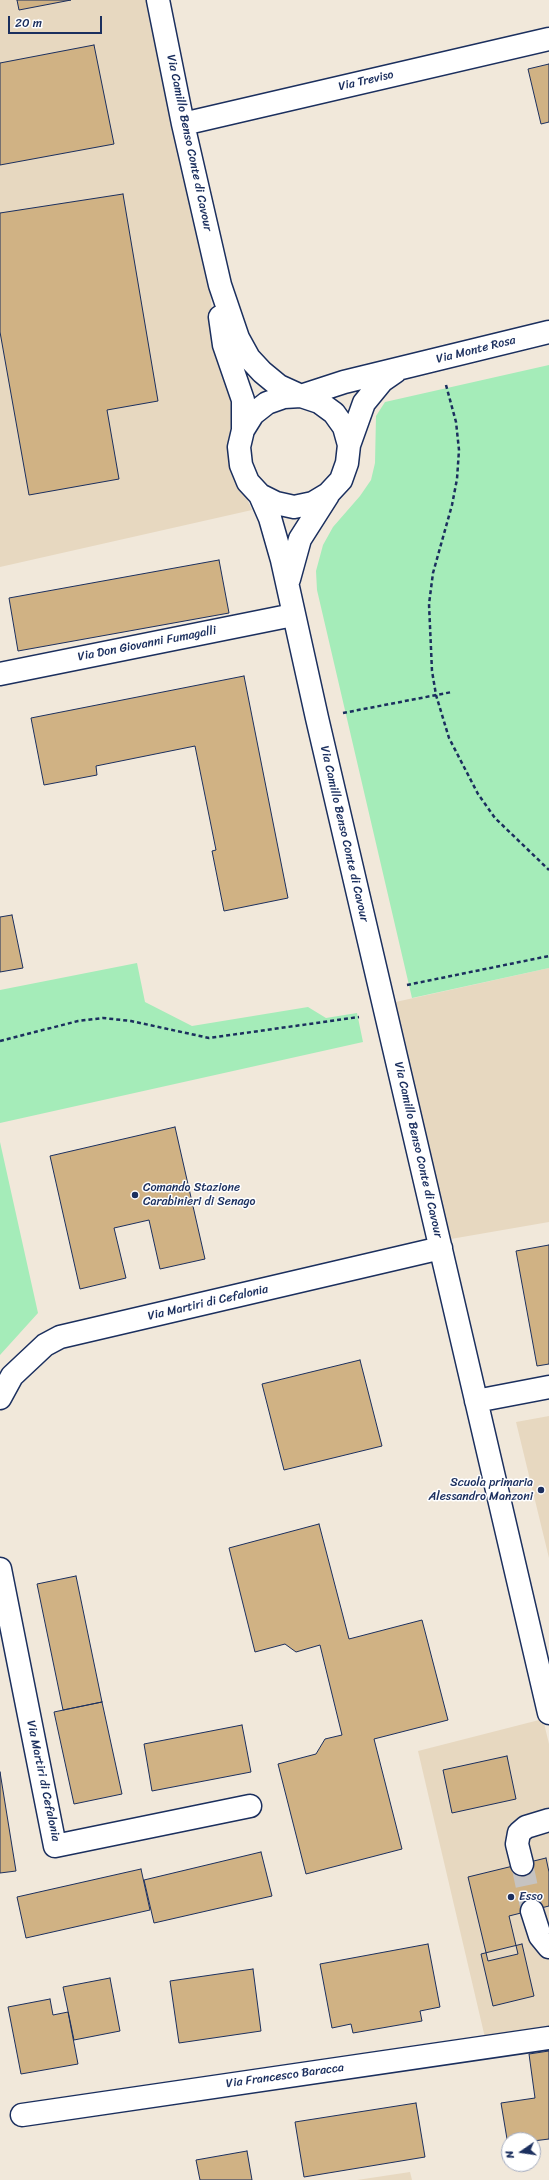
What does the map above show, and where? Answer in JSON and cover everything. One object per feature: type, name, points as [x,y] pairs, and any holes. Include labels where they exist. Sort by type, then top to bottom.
[{"type":"street","name":"Via Camillo Benso Conte di Cavour","points":[[158,0],[183,124],[220,285],[238,338],[249,358],[279,386],[301,396]]},
{"type":"street","name":"Via Treviso","points":[[183,124],[549,39]]},
{"type":"street","name":"Via Camillo Benso Conte di Cavour","points":[[220,285],[220,316],[224,345],[243,400],[243,430]]},
{"type":"street","name":"Via Monte Rosa","points":[[301,396],[344,382],[549,332]]},
{"type":"street","points":[[348,445],[344,427],[334,412],[319,402],[301,396],[284,397],[266,403],[253,414],[243,430],[239,447],[241,465],[248,482],[260,495],[276,504],[294,506],[313,503],[328,494],[341,480],[347,463],[348,445],[357,418],[373,390],[390,374],[403,368]]},
{"type":"street","name":"Via Camillo Benso Conte di Cavour","points":[[288,586],[300,539],[328,494]]},
{"type":"street","name":"Via Camillo Benso Conte di Cavour","points":[[260,495],[270,518],[288,586],[317,718],[389,1020],[549,1713]]},
{"type":"street","name":"Via Don Giovanni Fumagalli","points":[[0,674],[294,614]]},
{"type":"street","name":"Via Martiri di Cefalonia","points":[[0,1398],[12,1376],[45,1346],[60,1337],[441,1248]]},
{"type":"street","points":[[476,1401],[549,1387]]},
{"type":"street","name":"Via Martiri di Cefalonia","points":[[0,1569],[55,1846],[250,1806]]},
{"type":"street","points":[[522,1864],[517,1844],[519,1833],[526,1827],[549,1820]]},
{"type":"street","points":[[532,1910],[540,1936],[549,1947]]},
{"type":"street","name":"Via Francesco Baracca","points":[[22,2115],[549,2038]]},
{"type":"path","points":[[439,359],[456,422],[459,450],[457,479],[452,505],[433,573],[429,604],[432,670],[436,695],[449,738],[478,794],[495,818],[549,870]]},
{"type":"path","points":[[317,718],[452,692]]},
{"type":"path","points":[[381,990],[549,956]]},
{"type":"path","points":[[0,1041],[78,1021],[103,1018],[131,1021],[209,1038],[356,1017],[389,1020]]},
{"type":"shaded area","points":[[0,0],[154,0],[210,290],[213,323],[234,400],[230,462],[252,510],[0,567]]},
{"type":"shaded area","points":[[549,968],[549,1222],[445,1240],[391,1003]]},
{"type":"shaded area","name":"Scuola primaria Alessandro Manzoni","points":[[549,1416],[549,1558],[516,1422]]},
{"type":"shaded area","points":[[543,1719],[549,1744],[549,2032],[486,2042],[418,1751]]},
{"type":"shaded area","points":[[410,2172],[412,2180],[357,2180]]},
{"type":"green space","points":[[549,365],[549,968],[412,998],[317,590],[316,571],[323,545],[333,527],[360,496],[371,480],[375,463],[376,416],[385,402]]},
{"type":"green space","points":[[137,963],[145,1002],[192,1026],[308,1007],[326,1018],[357,1013],[363,1042],[0,1123],[0,990]]},
{"type":"green space","points":[[0,1142],[38,1313],[0,1355]]},
{"type":"building","points":[[17,0],[71,0],[19,10]]},
{"type":"building","points":[[94,45],[114,144],[0,165],[0,63]]},
{"type":"building","points":[[549,64],[549,122],[541,124],[528,69]]},
{"type":"building","points":[[123,194],[158,401],[107,410],[119,479],[29,495],[0,332],[0,213]]},
{"type":"building","points":[[219,560],[229,613],[18,651],[9,598]]},
{"type":"building","points":[[244,676],[288,898],[224,911],[212,851],[216,850],[195,746],[96,766],[97,775],[44,785],[31,718]]},
{"type":"building","points":[[12,915],[23,968],[0,972],[0,917]]},
{"type":"building","points":[[175,1127],[205,1259],[160,1269],[149,1220],[114,1228],[126,1278],[80,1289],[50,1156]]},
{"type":"building","points":[[549,1245],[549,1364],[537,1366],[516,1251]]},
{"type":"building","points":[[360,1360],[382,1446],[284,1470],[262,1384]]},
{"type":"building","points":[[319,1524],[349,1639],[422,1620],[448,1720],[374,1739],[402,1849],[306,1874],[278,1764],[316,1754],[325,1739],[342,1735],[320,1645],[296,1652],[285,1644],[255,1652],[229,1548]]},
{"type":"building","points":[[76,1576],[102,1702],[63,1710],[37,1584]]},
{"type":"building","points":[[102,1702],[122,1794],[74,1804],[54,1712]]},
{"type":"building","points":[[242,1725],[251,1772],[152,1791],[144,1744]]},
{"type":"building","points":[[507,1756],[516,1799],[452,1813],[443,1770]]},
{"type":"building","points":[[0,1772],[16,1871],[0,1873]]},
{"type":"building","points":[[261,1852],[272,1896],[154,1923],[144,1880]]},
{"type":"building","points":[[546,1858],[549,1872],[549,1906],[509,1916],[518,1954],[488,1961],[468,1877]]},
{"type":"building","points":[[141,1869],[150,1910],[26,1938],[17,1897]]},
{"type":"building","points":[[428,1944],[440,2007],[420,2011],[422,2021],[353,2033],[351,2024],[332,2028],[320,1964]]},
{"type":"building","points":[[522,1944],[534,1996],[493,2006],[481,1954]]},
{"type":"building","points":[[253,1969],[261,2031],[179,2043],[170,1981]]},
{"type":"building","points":[[110,1978],[120,2031],[74,2040],[63,1987]]},
{"type":"building","points":[[50,1999],[53,2015],[68,2012],[78,2064],[21,2074],[8,2007]]},
{"type":"building","points":[[549,2051],[549,2139],[541,2140],[541,2132],[506,2132],[501,2103],[535,2098],[529,2054]]},
{"type":"building","points":[[416,2103],[425,2157],[304,2177],[295,2122]]},
{"type":"building","points":[[247,2151],[252,2180],[200,2180],[196,2160]]},
{"type":"tunnel","points":[[522,1864],[532,1911]]},
{"type":"place","name":"Comando Stazione Carabinieri di Senago","points":[[135,1195]]},
{"type":"place","name":"Scuola primaria Alessandro Manzoni","points":[[541,1490]]},
{"type":"place","name":"Esso","points":[[511,1897]]}]
